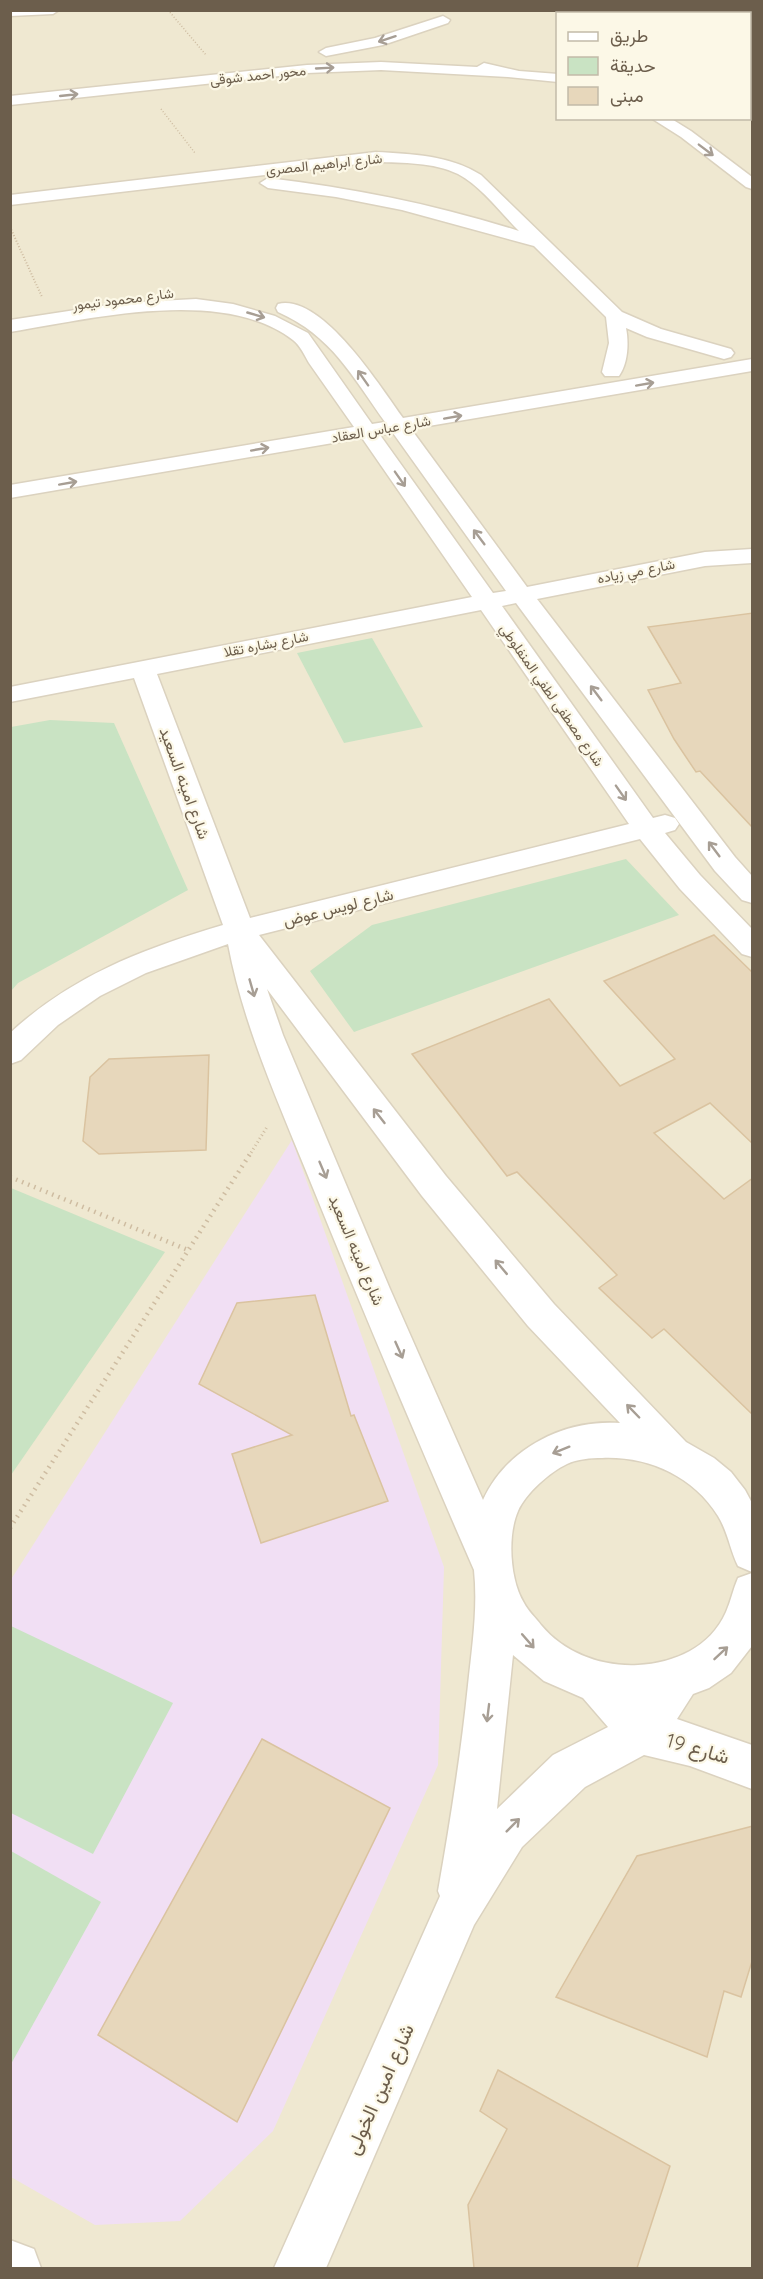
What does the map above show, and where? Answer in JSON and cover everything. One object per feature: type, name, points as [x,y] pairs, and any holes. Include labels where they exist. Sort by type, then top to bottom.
[{"type":"street","points":[[10,12],[53,10]]},
{"type":"street","name":"محور احمد شوقى","points":[[10,89],[347,49],[378,42],[443,20],[458,10]]},
{"type":"street","points":[[437,38],[437,28],[443,20]]},
{"type":"street","points":[[454,55],[471,63],[556,83]]},
{"type":"street","name":"محور احمد شوقى","points":[[10,101],[344,67],[423,67],[512,74]]},
{"type":"street","points":[[512,74],[556,78]]},
{"type":"street","points":[[662,120],[686,134],[753,184]]},
{"type":"street","name":"شارع ابراهيم المصرى","points":[[10,200],[376,157],[423,159],[445,164],[475,178],[615,316],[654,333],[724,353]]},
{"type":"street","points":[[212,177],[328,190],[384,200],[490,226],[541,243]]},
{"type":"street","name":"شارع محمود تيمور","points":[[11,322],[47,309],[170,292],[231,295],[268,303],[308,318],[325,330],[338,343],[391,418]]},
{"type":"street","name":"شارع محمود تيمور","points":[[11,322],[167,305],[194,305],[244,312],[267,318],[301,337],[361,423]]},
{"type":"street","points":[[612,372],[620,343],[615,316]]},
{"type":"street","name":"شارع عباس العقاد","points":[[391,418],[612,372],[753,348]]},
{"type":"street","name":"شارع عباس العقاد","points":[[10,492],[361,423],[753,365]]},
{"type":"street","points":[[683,377],[753,382]]},
{"type":"street","points":[[391,418],[725,864],[753,893]]},
{"type":"street","name":"شارع عباس العقاد","points":[[217,437],[361,423]]},
{"type":"street","name":"شارع مصطفى لطفي المنفلوطي","points":[[361,423],[647,829],[690,882],[753,947]]},
{"type":"street","name":"شارع مي زياده","points":[[520,593],[705,558],[753,556]]},
{"type":"street","name":"شارع بشاره تقلا","points":[[10,695],[520,593]]},
{"type":"street","name":"شارع امينه السعيد","points":[[143,669],[240,931],[250,982],[263,1025],[512,1623],[535,1650],[565,1670],[598,1684]]},
{"type":"street","name":"شارع لويس عوض","points":[[10,1052],[49,1017],[98,984],[152,958],[240,931],[690,818]]},
{"type":"street","name":"شارع امينه السعيد","points":[[240,931],[434,1186],[541,1315],[674,1454]]},
{"type":"street","name":"شارع امين الخولى","points":[[458,1909],[478,1796],[491,1690],[493,1530],[503,1500],[522,1475],[546,1455],[576,1443],[609,1439],[642,1442],[674,1454]]},
{"type":"street","points":[[674,1454],[702,1471],[739,1505],[753,1552]]},
{"type":"street","points":[[598,1684],[638,1689],[677,1682],[707,1666],[731,1644],[747,1617],[753,1592]]},
{"type":"street","points":[[598,1684],[642,1733],[677,1682]]},
{"type":"street","name":"شارع امين الخولى","points":[[300,2268],[458,1909],[506,1831],[569,1771],[642,1733]]},
{"type":"street","name":"شارع 19","points":[[642,1733],[690,1743],[753,1767]]},
{"type":"street","points":[[10,2266],[15,2268]]},
{"type":"path","points":[[168,10],[215,65]]},
{"type":"path","points":[[145,87],[212,177]]},
{"type":"path","points":[[10,227],[47,309]]},
{"type":"path","points":[[10,1528],[290,1090]]},
{"type":"path","points":[[10,1177],[188,1250]]},
{"type":"shaded area","points":[[11,11],[752,11],[752,2268],[11,2268]]},
{"type":"shaded area","points":[[292,1140],[444,1567],[438,1765],[273,2131],[180,2221],[95,2225],[11,2177],[10,1581]]},
{"type":"green space","points":[[372,638],[423,727],[344,743],[297,653]]},
{"type":"green space","points":[[50,720],[114,723],[188,890],[18,983],[11,991],[11,727]]},
{"type":"green space","points":[[626,859],[679,915],[354,1032],[310,971],[372,925]]},
{"type":"green space","points":[[11,1188],[165,1252],[11,1475]]},
{"type":"green space","points":[[11,1626],[173,1703],[93,1854],[11,1813]]},
{"type":"green space","points":[[11,1851],[101,1902],[10,2064]]},
{"type":"building","points":[[753,613],[753,828],[700,771],[696,772],[674,739],[648,690],[681,683],[648,627]]},
{"type":"building","points":[[714,935],[753,973],[753,1144],[710,1103],[654,1133],[724,1199],[753,1178],[753,1415],[664,1329],[652,1338],[599,1288],[617,1275],[517,1172],[507,1176],[412,1054],[549,999],[620,1086],[675,1059],[604,981]]},
{"type":"building","points":[[209,1055],[206,1150],[99,1154],[83,1141],[90,1077],[109,1059]]},
{"type":"building","points":[[315,1295],[351,1416],[354,1415],[388,1501],[261,1543],[232,1454],[292,1435],[199,1384],[237,1303]]},
{"type":"building","points":[[262,1739],[390,1808],[237,2122],[98,2035]]},
{"type":"building","points":[[753,1826],[753,1958],[741,1997],[724,1991],[707,2057],[556,1997],[637,1856]]},
{"type":"building","points":[[498,2070],[670,2166],[637,2268],[474,2268],[468,2205],[507,2129],[480,2111]]}]
